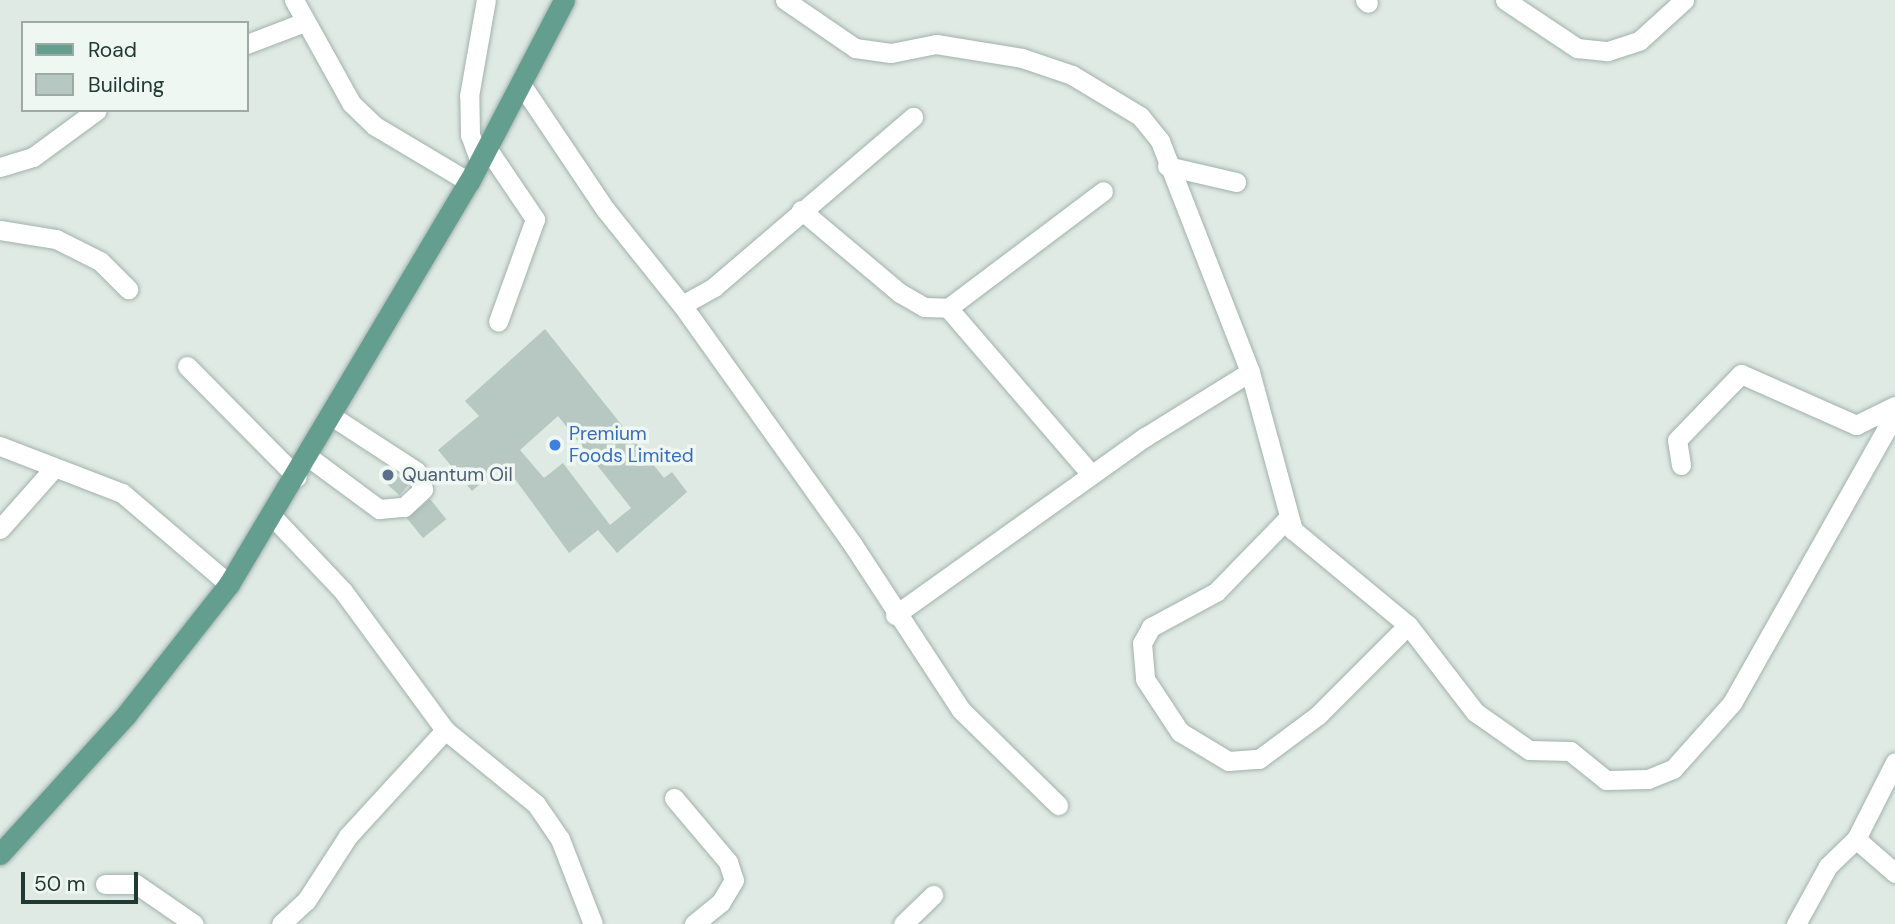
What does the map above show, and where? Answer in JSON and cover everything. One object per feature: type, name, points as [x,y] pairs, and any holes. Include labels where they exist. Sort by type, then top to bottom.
[{"type":"main road","points":[[0,854],[126,715],[229,584],[310,458],[469,182],[564,0]]},
{"type":"street","points":[[295,0],[302,23],[351,103],[386,133],[469,182]]},
{"type":"street","points":[[485,0],[469,96],[470,135],[535,219],[498,322]]},
{"type":"street","points":[[785,0],[855,48],[891,54],[936,44],[1022,58],[1072,75],[1153,128],[1250,372],[1287,519],[1408,625],[1475,712],[1529,750],[1570,751],[1606,780],[1648,779],[1673,769],[1747,680],[1895,414]]},
{"type":"street","points":[[1505,0],[1577,48],[1608,51],[1639,41],[1684,0]]},
{"type":"street","points":[[248,44],[302,23]]},
{"type":"street","points":[[521,84],[604,209],[682,305],[961,710],[1058,805]]},
{"type":"street","points":[[0,167],[33,157],[94,112]]},
{"type":"street","points":[[682,305],[714,287],[913,117]]},
{"type":"street","points":[[1167,166],[1236,182]]},
{"type":"street","points":[[801,210],[900,293],[924,307],[948,309],[1103,191]]},
{"type":"street","points":[[0,230],[66,243],[100,261],[128,289]]},
{"type":"street","points":[[948,309],[1091,474]]},
{"type":"street","points":[[187,366],[297,477]]},
{"type":"street","points":[[895,615],[1091,474],[1250,372]]},
{"type":"street","points":[[1681,465],[1677,440],[1741,374],[1856,425],[1895,406]]},
{"type":"street","points":[[310,458],[379,509],[404,507],[423,489],[416,471],[333,417]]},
{"type":"street","points":[[0,446],[122,493],[229,584]]},
{"type":"street","points":[[0,528],[54,469]]},
{"type":"street","points":[[272,516],[343,591],[445,730],[536,804],[560,839],[593,924]]},
{"type":"street","points":[[1287,519],[1216,592],[1151,628],[1142,643],[1145,678],[1180,733],[1228,761],[1259,759],[1318,715],[1408,625]]},
{"type":"street","points":[[281,924],[306,901],[348,836],[445,730]]},
{"type":"street","points":[[1796,924],[1828,866],[1856,839],[1895,762]]},
{"type":"street","points":[[674,798],[728,862],[734,880],[721,902],[694,924]]},
{"type":"street","points":[[1856,839],[1895,873]]},
{"type":"street","points":[[105,884],[136,884],[194,924]]},
{"type":"street","points":[[902,924],[933,895]]},
{"type":"building","points":[[545,329],[664,478],[672,472],[687,492],[617,553],[598,530],[569,553],[504,464],[472,491],[438,450],[479,416],[465,401]],"holes":[[[558,416],[631,508],[610,525],[563,463],[544,478],[520,450]]]},
{"type":"building","points":[[387,467],[408,485],[400,495],[378,477]]},
{"type":"building","points":[[430,499],[446,519],[423,538],[407,518]]},
{"type":"place","name":"Premium Foods Limited","points":[[555,445]]},
{"type":"place","name":"Quantum Oil","points":[[388,475]]}]
